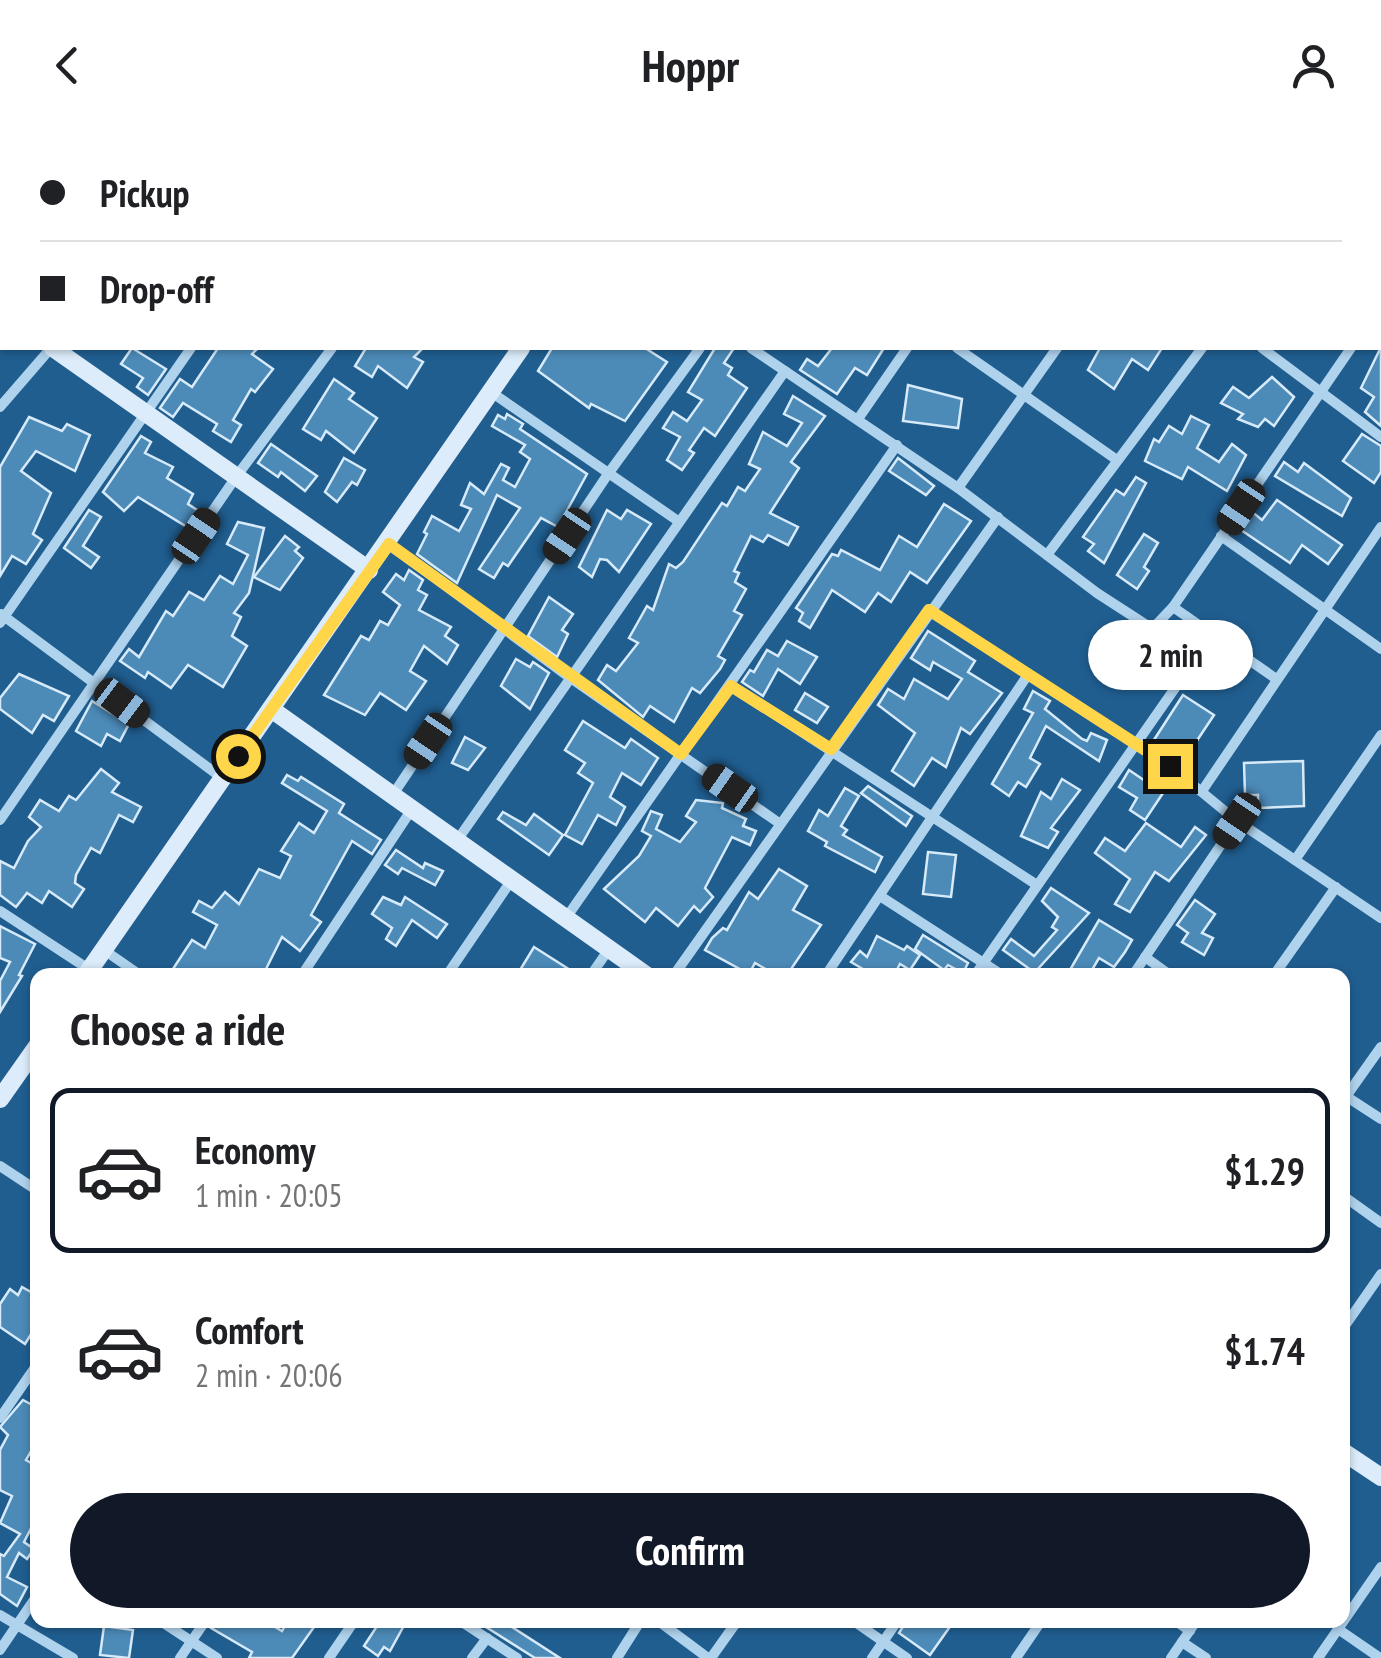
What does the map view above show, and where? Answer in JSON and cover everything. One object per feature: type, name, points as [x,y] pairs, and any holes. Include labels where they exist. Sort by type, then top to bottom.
[{"type":"street","points":[[0,408],[50,350]]},
{"type":"street","points":[[55,350],[369,570]]},
{"type":"street","points":[[190,350],[1,618],[222,778]]},
{"type":"street","points":[[0,820],[236,476],[330,350]]},
{"type":"street","points":[[91,968],[521,350]]},
{"type":"street","points":[[390,798],[608,474],[699,350]]},
{"type":"street","points":[[754,350],[897,445],[1148,626],[1156,625],[1173,607],[1350,350]]},
{"type":"street","points":[[858,418],[907,350]]},
{"type":"street","points":[[961,350],[1118,460]]},
{"type":"street","points":[[958,488],[1056,350]]},
{"type":"street","points":[[1047,555],[1200,350]]},
{"type":"street","points":[[1265,350],[1381,437]]},
{"type":"street","points":[[455,844],[785,371]]},
{"type":"street","points":[[491,392],[678,521]]},
{"type":"street","points":[[566,918],[897,445]]},
{"type":"street","points":[[679,968],[998,517]]},
{"type":"street","points":[[1202,791],[1381,527]]},
{"type":"street","points":[[1221,536],[1381,649]]},
{"type":"street","points":[[389,544],[569,677],[780,823]]},
{"type":"street","points":[[1173,607],[1275,678]]},
{"type":"street","points":[[929,610],[1136,744],[1237,821],[1381,918]]},
{"type":"street","points":[[980,968],[1212,635]]},
{"type":"street","points":[[831,968],[1027,676]]},
{"type":"street","points":[[731,686],[1037,885]]},
{"type":"street","points":[[271,710],[455,844],[636,968]]},
{"type":"street","points":[[1295,860],[1381,734]]},
{"type":"street","points":[[307,968],[410,812]]},
{"type":"street","points":[[1138,968],[1237,821]]},
{"type":"street","points":[[453,968],[512,881]]},
{"type":"street","points":[[1279,968],[1336,888]]},
{"type":"street","points":[[880,896],[992,968]]},
{"type":"street","points":[[0,911],[82,968]]},
{"type":"street","points":[[596,968],[609,949]]},
{"type":"street","points":[[104,950],[130,968]]},
{"type":"street","points":[[1145,958],[1160,968]]},
{"type":"street","points":[[1350,1089],[1381,1047]]},
{"type":"street","points":[[0,1100],[30,1057]]},
{"type":"street","points":[[1350,1101],[1381,1119]]},
{"type":"street","points":[[0,1166],[30,1186]]},
{"type":"street","points":[[1350,1201],[1381,1223]]},
{"type":"street","points":[[1350,1319],[1381,1274]]},
{"type":"street","points":[[0,1418],[30,1375]]},
{"type":"street","points":[[1350,1456],[1381,1477]]},
{"type":"street","points":[[1350,1612],[1381,1568]]},
{"type":"street","points":[[0,1650],[30,1606]]},
{"type":"street","points":[[0,1615],[73,1658]]},
{"type":"street","points":[[172,1628],[217,1658]]},
{"type":"street","points":[[180,1658],[201,1628]]},
{"type":"street","points":[[329,1658],[350,1628]]},
{"type":"street","points":[[471,1628],[517,1658]]},
{"type":"street","points":[[617,1658],[636,1628]]},
{"type":"street","points":[[668,1628],[709,1658],[732,1628]]},
{"type":"street","points":[[863,1628],[906,1658]]},
{"type":"street","points":[[872,1658],[893,1628]]},
{"type":"street","points":[[1016,1658],[1037,1628]]},
{"type":"street","points":[[1186,1628],[1190,1631]]},
{"type":"street","points":[[1171,1658],[1192,1628]]},
{"type":"street","points":[[1318,1658],[1338,1629],[1380,1658]]},
{"type":"street","points":[[472,1658],[487,1638]]},
{"type":"street","points":[[1182,1642],[1206,1658]]},
{"type":"building","points":[[131,350],[135,350],[166,369],[148,395],[137,387],[143,378],[121,364]]},
{"type":"building","points":[[217,350],[256,350],[252,354],[273,369],[255,392],[251,389],[233,420],[241,425],[231,442],[213,431],[217,424],[183,403],[173,417],[160,408],[180,379],[192,387]]},
{"type":"building","points":[[365,350],[421,350],[414,357],[423,362],[407,388],[378,366],[372,377],[355,366]]},
{"type":"building","points":[[551,350],[648,350],[667,362],[625,421],[591,404],[589,408],[538,371]]},
{"type":"building","points":[[714,350],[733,350],[724,363],[732,368],[728,375],[747,388],[715,436],[704,428],[689,450],[694,453],[682,470],[667,460],[680,437],[663,428],[673,412],[687,421],[702,400],[688,392]]},
{"type":"building","points":[[830,350],[883,350],[867,375],[855,368],[837,394],[800,370],[807,359],[818,366]]},
{"type":"building","points":[[1099,350],[1161,350],[1148,370],[1132,359],[1114,389],[1088,370]]},
{"type":"building","points":[[1381,350],[1381,426],[1365,412],[1374,397],[1361,388]]},
{"type":"building","points":[[1272,377],[1294,397],[1274,426],[1265,419],[1258,427],[1238,419],[1243,414],[1221,403],[1233,387],[1249,398]]},
{"type":"building","points":[[334,379],[354,393],[349,399],[377,418],[354,453],[326,431],[321,440],[303,429]]},
{"type":"building","points":[[908,385],[962,399],[958,428],[903,421]]},
{"type":"building","points":[[793,396],[825,416],[791,462],[799,468],[770,513],[798,527],[788,545],[768,535],[763,542],[751,536],[734,571],[739,573],[735,582],[746,589],[734,611],[742,615],[718,656],[725,660],[720,669],[700,693],[692,688],[674,722],[650,706],[643,717],[598,680],[607,665],[616,671],[638,643],[629,638],[647,606],[653,610],[669,564],[676,568],[683,562],[722,503],[727,506],[738,487],[745,491],[760,469],[749,464],[763,432],[787,446],[802,423],[784,414]]},
{"type":"building","points":[[507,414],[523,424],[520,429],[587,474],[558,527],[541,518],[508,566],[503,563],[494,578],[479,569],[520,508],[497,495],[457,583],[417,554],[432,516],[459,531],[471,509],[461,505],[470,483],[484,494],[501,464],[509,468],[503,480],[515,487],[530,459],[520,452],[525,445],[492,426],[498,415],[505,419]]},
{"type":"building","points":[[1191,416],[1209,425],[1197,448],[1219,462],[1232,444],[1246,455],[1227,491],[1188,467],[1182,479],[1145,461],[1154,439],[1159,442],[1169,426],[1182,434]]},
{"type":"building","points":[[29,417],[62,431],[67,424],[90,435],[75,471],[36,451],[21,471],[51,493],[33,534],[42,540],[26,564],[12,556],[0,576],[0,467]]},
{"type":"building","points":[[1362,434],[1381,446],[1381,472],[1374,483],[1343,461]]},
{"type":"building","points":[[141,436],[151,442],[145,453],[173,467],[167,478],[193,494],[188,504],[197,510],[187,527],[138,497],[124,511],[103,492]]},
{"type":"building","points":[[271,444],[317,476],[305,491],[281,472],[278,477],[258,463]]},
{"type":"building","points":[[344,458],[365,470],[357,485],[352,482],[337,502],[325,492]]},
{"type":"building","points":[[898,458],[934,486],[926,495],[889,471]]},
{"type":"building","points":[[1284,462],[1298,472],[1304,463],[1351,498],[1342,516],[1275,476]]},
{"type":"building","points":[[1136,477],[1146,483],[1104,563],[1088,551],[1094,544],[1083,537],[1116,490],[1124,495]]},
{"type":"building","points":[[1277,500],[1342,545],[1328,564],[1302,545],[1290,563],[1238,528],[1250,510],[1262,520]]},
{"type":"building","points":[[944,504],[971,521],[927,583],[910,572],[891,602],[878,593],[865,612],[832,590],[810,628],[799,621],[803,613],[796,608],[832,554],[838,556],[841,550],[880,570],[899,536],[917,547]]},
{"type":"building","points":[[89,510],[101,517],[83,546],[99,557],[91,568],[64,548]]},
{"type":"building","points":[[607,510],[621,519],[627,510],[651,524],[619,572],[607,560],[600,559],[592,577],[579,567]]},
{"type":"building","points":[[238,522],[264,528],[249,593],[234,613],[241,617],[232,636],[247,646],[223,687],[188,665],[171,688],[148,672],[145,678],[120,661],[129,649],[139,657],[166,611],[173,616],[189,592],[204,600],[220,576],[233,584],[248,555],[227,544]]},
{"type":"building","points":[[1144,534],[1158,543],[1144,567],[1149,571],[1137,589],[1117,575]]},
{"type":"building","points":[[285,536],[299,547],[295,551],[303,558],[280,590],[254,577]]},
{"type":"building","points":[[409,570],[423,580],[418,590],[427,595],[419,610],[451,627],[445,636],[458,645],[447,664],[424,646],[410,671],[426,681],[406,710],[380,693],[365,715],[324,695],[361,636],[369,640],[380,621],[388,625],[400,605],[383,592],[396,574],[404,580]]},
{"type":"building","points":[[549,597],[573,614],[562,630],[568,634],[557,657],[528,636]]},
{"type":"building","points":[[928,631],[975,661],[968,672],[1002,693],[970,734],[961,728],[946,767],[932,758],[914,786],[892,771],[915,733],[878,705],[888,689],[904,699],[914,679],[948,699],[962,679],[933,662],[930,670],[911,658]]},
{"type":"building","points":[[787,641],[817,657],[800,684],[778,669],[763,696],[742,682],[750,670],[754,672],[767,650],[778,656]]},
{"type":"building","points":[[516,659],[530,667],[533,662],[549,673],[530,709],[501,686]]},
{"type":"building","points":[[19,674],[69,696],[54,721],[43,715],[32,733],[0,709],[0,698]]},
{"type":"building","points":[[1033,691],[1050,701],[1045,709],[1082,739],[1087,741],[1091,733],[1107,740],[1099,761],[1046,726],[1030,758],[1040,764],[1026,787],[1018,782],[1009,796],[992,784],[1033,713],[1024,709]]},
{"type":"building","points":[[805,693],[828,707],[817,723],[795,710]]},
{"type":"building","points":[[1183,695],[1214,715],[1182,763],[1152,743]]},
{"type":"building","points":[[92,701],[129,724],[120,741],[107,734],[101,746],[76,731]]},
{"type":"building","points":[[583,721],[625,748],[631,739],[658,758],[641,785],[622,773],[610,797],[625,807],[616,825],[598,815],[582,844],[565,835],[593,783],[578,773],[585,763],[565,750]]},
{"type":"building","points":[[465,737],[485,748],[468,770],[452,763]]},
{"type":"building","points":[[1303,761],[1304,806],[1258,808],[1258,795],[1245,795],[1244,763]]},
{"type":"building","points":[[101,769],[119,783],[112,792],[141,807],[133,822],[119,815],[100,853],[91,848],[76,875],[75,883],[84,889],[72,907],[49,891],[42,903],[27,893],[16,907],[0,895],[0,861],[14,868],[28,841],[41,827],[29,817],[40,800],[59,811],[69,796],[76,800]]},
{"type":"building","points":[[1129,770],[1163,793],[1145,820],[1130,810],[1137,798],[1119,787]]},
{"type":"building","points":[[287,775],[298,781],[301,777],[344,804],[339,813],[381,840],[372,854],[352,841],[311,915],[321,922],[300,951],[282,937],[266,968],[174,968],[192,940],[205,948],[217,925],[193,912],[199,901],[212,908],[225,892],[239,904],[259,869],[280,878],[291,856],[281,851],[299,823],[314,833],[327,811],[282,783]]},
{"type":"building","points":[[1062,779],[1080,790],[1051,828],[1058,832],[1048,848],[1021,836],[1041,792],[1051,799]]},
{"type":"building","points":[[868,786],[912,816],[906,826],[861,793]]},
{"type":"building","points":[[845,788],[859,796],[841,826],[847,830],[843,835],[882,857],[875,872],[825,846],[827,842],[808,831],[819,810],[828,816]]},
{"type":"building","points":[[696,800],[723,803],[722,808],[746,819],[743,826],[756,831],[750,845],[732,837],[705,888],[713,897],[700,912],[694,906],[678,926],[656,908],[645,922],[604,889],[639,856],[651,836],[642,831],[651,811],[662,815],[656,829],[680,842],[696,822],[686,816]]},
{"type":"building","points":[[503,812],[526,825],[534,814],[563,835],[549,855],[498,819]]},
{"type":"building","points":[[1146,823],[1181,847],[1195,827],[1206,835],[1169,881],[1155,872],[1130,912],[1115,904],[1130,879],[1095,853],[1105,838],[1125,851]]},
{"type":"building","points":[[396,850],[423,868],[425,863],[443,871],[435,885],[402,868],[398,874],[385,865]]},
{"type":"building","points":[[928,852],[956,855],[951,897],[923,894]]},
{"type":"building","points":[[779,869],[807,886],[793,910],[821,925],[792,968],[764,968],[755,963],[752,968],[738,968],[705,950],[723,928],[727,930],[749,892],[758,899]]},
{"type":"building","points":[[1051,888],[1089,913],[1039,968],[1028,968],[1003,950],[1011,939],[1034,956],[1057,930],[1052,927],[1058,917],[1042,901]]},
{"type":"building","points":[[383,897],[401,905],[405,897],[447,924],[437,938],[412,920],[396,946],[386,939],[392,928],[372,914]]},
{"type":"building","points":[[1195,900],[1215,914],[1202,933],[1213,938],[1204,955],[1182,942],[1188,933],[1177,925]]},
{"type":"building","points":[[1099,920],[1132,940],[1114,967],[1099,958],[1093,968],[1071,968]]},
{"type":"building","points":[[0,926],[35,944],[19,975],[22,976],[0,1012],[0,981],[10,962],[0,958]]},
{"type":"building","points":[[923,935],[968,963],[966,968],[941,968],[915,949]]},
{"type":"building","points":[[877,936],[920,955],[911,968],[900,964],[898,968],[861,968],[851,962],[860,951],[867,957]]},
{"type":"building","points":[[534,947],[567,968],[521,968]]},
{"type":"building","points":[[22,1287],[30,1292],[30,1336],[25,1344],[0,1327],[0,1304],[10,1289],[18,1295]]},
{"type":"building","points":[[23,1400],[30,1404],[30,1453],[26,1460],[30,1462],[30,1530],[24,1542],[30,1546],[30,1555],[27,1559],[19,1553],[7,1577],[27,1587],[17,1606],[0,1594],[0,1554],[4,1556],[20,1534],[0,1523],[12,1496],[0,1490],[0,1450],[8,1435],[0,1427]]},
{"type":"building","points":[[104,1628],[133,1630],[129,1658],[100,1655]]},
{"type":"building","points":[[211,1628],[313,1628],[292,1658],[249,1658],[252,1652]]},
{"type":"building","points":[[376,1628],[403,1628],[390,1651],[384,1647],[378,1656],[364,1646]]},
{"type":"building","points":[[488,1628],[513,1628],[560,1658],[535,1658]]},
{"type":"building","points":[[902,1628],[949,1628],[930,1655],[899,1633]]},
{"type":"route","points":[[238,756],[389,544],[681,754],[731,686],[831,749],[929,610],[1170,766]]}]
